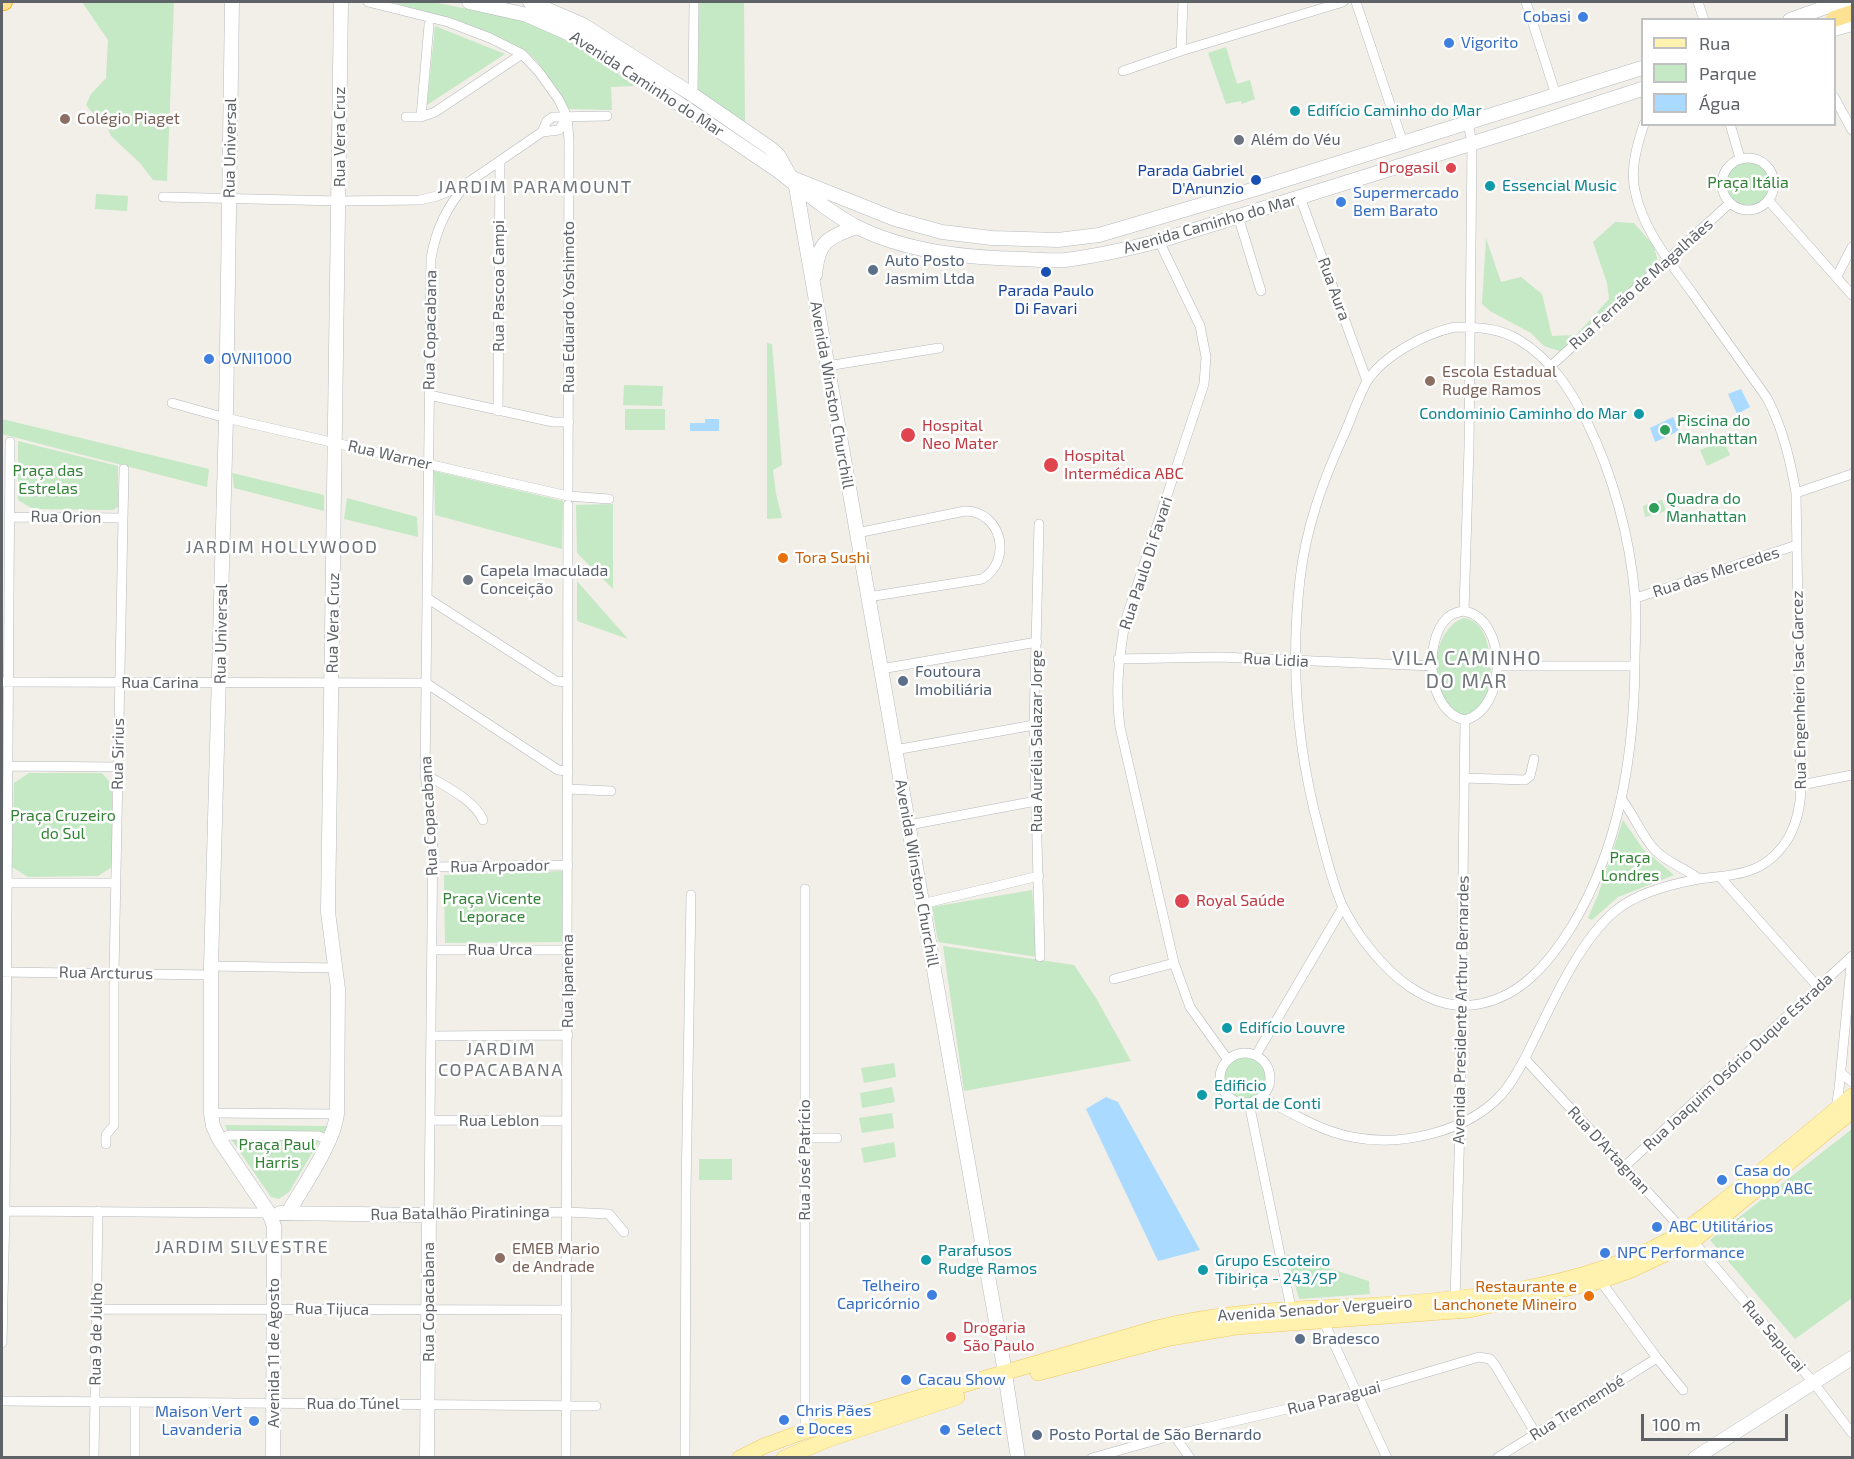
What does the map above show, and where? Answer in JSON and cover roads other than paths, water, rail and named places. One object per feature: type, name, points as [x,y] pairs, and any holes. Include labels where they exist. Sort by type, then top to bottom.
[{"type":"highway","points":[[1836,13],[1852,12]]},
{"type":"highway","points":[[1836,13],[1852,35]]},
{"type":"main road","name":"Avenida Senador Vergueiro","points":[[1689,1236],[1852,1096]]},
{"type":"main road","name":"Avenida Senador Vergueiro","points":[[740,1458],[764,1446],[805,1431],[1006,1377],[1170,1338],[1236,1327],[1324,1322],[1451,1306],[1530,1286],[1597,1276],[1629,1259],[1689,1236],[1852,1111]]},
{"type":"main road","points":[[1324,1322],[1348,1306]]},
{"type":"main road","name":"Avenida Senador Vergueiro","points":[[784,1458],[830,1439],[1006,1377],[1191,1319],[1291,1308],[1451,1306]]},
{"type":"main road","points":[[1284,1324],[1291,1308]]},
{"type":"street","name":"Rua Universal","points":[[232,2],[226,418],[211,970],[211,1113],[213,1126],[219,1139],[269,1213]]},
{"type":"street","name":"Rua Vera Cruz","points":[[288,1213],[328,1141],[338,1113],[338,989],[328,912],[341,2]]},
{"type":"street","points":[[368,2],[448,22],[490,38],[522,54],[543,77],[559,100],[567,117]]},
{"type":"street","name":"Avenida Caminho do Mar","points":[[469,2],[526,15],[579,38],[790,179],[830,211],[857,226],[888,240],[931,250],[990,258],[1063,260],[1109,253],[1159,241],[1641,89]]},
{"type":"street","name":"Avenida Caminho do Mar","points":[[530,2],[583,25],[693,95],[770,148],[778,156],[790,179],[895,219],[942,232],[992,238],[1058,240],[1099,235],[1641,68]]},
{"type":"street","points":[[693,95],[694,2]]},
{"type":"street","points":[[1181,51],[1183,2]]},
{"type":"street","points":[[1123,71],[1343,2]]},
{"type":"street","points":[[1356,2],[1402,143]]},
{"type":"street","points":[[1526,2],[1556,95]]},
{"type":"street","points":[[1698,2],[1703,18]]},
{"type":"street","points":[[1803,18],[1836,13],[1852,24]]},
{"type":"street","points":[[421,117],[429,25]]},
{"type":"street","points":[[406,117],[421,117],[435,112],[522,54]]},
{"type":"street","points":[[1836,102],[1852,130]]},
{"type":"street","points":[[426,199],[466,184],[542,132],[549,119],[607,116]]},
{"type":"street","points":[[542,132],[559,130],[567,117]]},
{"type":"street","name":"Rua Eduardo Yoshimoto","points":[[567,117],[569,141],[568,501]]},
{"type":"street","points":[[1464,611],[1472,143],[1468,123]]},
{"type":"street","name":"Rua Engenheiro Isac Garcez","points":[[1460,1123],[1482,1111],[1500,1096],[1525,1059],[1562,985],[1605,921],[1625,904],[1648,893],[1699,879],[1721,878],[1755,869],[1770,861],[1795,825],[1800,807],[1796,493],[1785,440],[1767,398],[1668,258],[1642,217],[1634,190],[1634,164],[1644,126]]},
{"type":"street","points":[[1731,126],[1740,158]]},
{"type":"street","points":[[1740,158],[1757,159],[1770,169],[1774,185],[1768,200],[1754,209],[1737,208],[1730,203],[1725,197],[1722,182],[1727,167],[1740,158]]},
{"type":"street","name":"Rua Pascoa Campi","points":[[498,411],[500,161]]},
{"type":"street","name":"Avenida Winston Churchill","points":[[790,179],[802,227],[857,533],[1006,1377],[1018,1458]]},
{"type":"street","name":"Rua Copacabana","points":[[427,1458],[433,822],[425,774],[431,258],[440,224],[450,205],[466,184]]},
{"type":"street","points":[[163,197],[339,201],[426,199],[450,205]]},
{"type":"street","name":"Rua Aura","points":[[1300,197],[1367,381]]},
{"type":"street","points":[[1768,200],[1837,276],[1852,296]]},
{"type":"street","name":"Rua Fernão de Magalhães","points":[[1552,365],[1730,203]]},
{"type":"street","points":[[1159,241],[1157,234],[1159,221],[1171,213]]},
{"type":"street","points":[[1239,216],[1261,291]]},
{"type":"street","points":[[802,227],[814,237],[830,237],[857,226]]},
{"type":"street","name":"Avenida Winston Churchill","points":[[813,289],[820,248],[830,237]]},
{"type":"street","name":"Rua Paulo Di Favari","points":[[1159,241],[1200,326],[1206,357],[1204,384],[1125,622],[1118,659],[1117,702],[1120,728],[1174,963],[1190,1007],[1227,1060]]},
{"type":"street","points":[[1837,276],[1852,247]]},
{"type":"street","points":[[1455,327],[1470,327],[1500,331],[1518,339],[1552,365],[1581,411],[1608,472],[1627,544],[1636,598],[1635,705],[1622,800],[1610,840],[1588,894],[1577,917],[1550,958],[1532,978],[1503,997],[1486,1003],[1446,1005],[1430,999],[1394,976],[1377,958],[1343,907],[1329,868],[1306,780],[1300,747],[1295,661],[1300,577],[1312,514],[1326,473],[1367,381],[1388,360],[1426,336],[1455,327]]},
{"type":"street","points":[[827,366],[939,348]]},
{"type":"street","points":[[429,394],[559,424],[569,422]]},
{"type":"street","name":"Rua Warner","points":[[172,404],[428,463],[568,501],[609,499]]},
{"type":"street","points":[[2,1343],[4,972],[8,766],[5,682],[10,442]]},
{"type":"street","name":"Rua Sirius","points":[[106,1144],[106,1135],[114,1125],[114,974],[124,469]]},
{"type":"street","points":[[1796,493],[1852,474]]},
{"type":"street","name":"Rua Ipanema","points":[[567,1458],[568,501]]},
{"type":"street","points":[[857,533],[974,511],[984,515],[994,526],[999,540],[999,558],[995,569],[982,579],[868,597]]},
{"type":"street","name":"Rua Orion","points":[[9,517],[123,518]]},
{"type":"street","name":"Rua Aurélia Salazar Jorge","points":[[1039,524],[1034,725],[1040,957]]},
{"type":"street","name":"Rua das Mercedes","points":[[1636,598],[1797,545]]},
{"type":"street","points":[[427,598],[556,681],[568,682]]},
{"type":"street","points":[[1464,611],[1478,616],[1490,633],[1497,666],[1494,688],[1485,708],[1479,715],[1465,720],[1451,714],[1443,704],[1434,682],[1432,666],[1434,646],[1443,623],[1448,616],[1464,611]]},
{"type":"street","points":[[881,669],[1037,642]]},
{"type":"street","name":"Rua Lidia","points":[[1118,659],[1220,657],[1432,666]]},
{"type":"street","points":[[1497,666],[1635,666]]},
{"type":"street","name":"Rua Carina","points":[[5,682],[426,683]]},
{"type":"street","points":[[426,683],[558,770],[568,771]]},
{"type":"street","name":"Avenida Presidente Arthur Bernardes","points":[[1451,1306],[1460,1123],[1465,720]]},
{"type":"street","points":[[895,750],[1034,725]]},
{"type":"street","points":[[1465,778],[1525,780],[1530,776],[1534,759]]},
{"type":"street","points":[[8,766],[118,767]]},
{"type":"street","points":[[425,774],[471,804],[480,811],[483,819]]},
{"type":"street","points":[[1801,785],[1852,775]]},
{"type":"street","points":[[568,789],[610,791]]},
{"type":"street","points":[[1622,800],[1643,835],[1657,852],[1666,860],[1699,879]]},
{"type":"street","points":[[909,825],[1036,801]]},
{"type":"street","name":"Rua Arpoador","points":[[433,867],[568,865]]},
{"type":"street","points":[[922,904],[1039,876]]},
{"type":"street","points":[[1721,878],[1818,987]]},
{"type":"street","points":[[7,883],[116,883]]},
{"type":"street","name":"Rua José Patrício","points":[[805,889],[805,1431]]},
{"type":"street","points":[[685,1458],[691,895]]},
{"type":"street","points":[[1256,1055],[1343,907]]},
{"type":"street","name":"Rua Urca","points":[[432,950],[568,950]]},
{"type":"street","points":[[1836,1110],[1852,956]]},
{"type":"street","name":"Rua Joaquim Osório Duque Estrada","points":[[1624,1167],[1852,956]]},
{"type":"street","points":[[1114,979],[1174,963]]},
{"type":"street","name":"Rua Arcturus","points":[[4,972],[114,974],[336,968]]},
{"type":"street","points":[[431,1036],[568,1035]]},
{"type":"street","points":[[1241,1053],[1256,1055],[1265,1062],[1270,1072],[1268,1089],[1261,1097],[1249,1103],[1233,1100],[1221,1087],[1221,1070],[1227,1060],[1241,1053]]},
{"type":"street","name":"Rua D'Artagnan","points":[[1525,1059],[1689,1236]]},
{"type":"street","points":[[1841,1073],[1852,1082]]},
{"type":"street","points":[[1261,1097],[1310,1122],[1353,1137],[1377,1140],[1407,1137],[1435,1132],[1460,1123]]},
{"type":"street","points":[[1249,1103],[1291,1308]]},
{"type":"street","points":[[211,1113],[338,1113]]},
{"type":"street","name":"Rua Leblon","points":[[430,1120],[567,1121]]},
{"type":"street","points":[[219,1139],[229,1135],[319,1136],[328,1141]]},
{"type":"street","points":[[805,1138],[837,1138]]},
{"type":"street","points":[[4,1210],[288,1213]]},
{"type":"street","name":"Rua 9 de Julho","points":[[94,1458],[98,1211]]},
{"type":"street","name":"Rua Batalhão Piratininga","points":[[288,1213],[429,1215],[567,1212],[609,1214],[624,1232]]},
{"type":"street","name":"Avenida 11 de Agosto","points":[[269,1213],[274,1226],[273,1458]]},
{"type":"street","name":"Rua Sapucai","points":[[1689,1236],[1813,1382],[1852,1432]]},
{"type":"street","points":[[1597,1276],[1683,1390]]},
{"type":"street","name":"Rua Tijuca","points":[[96,1309],[567,1310]]},
{"type":"street","points":[[1324,1322],[1387,1458]]},
{"type":"street","name":"Rua Paraguai","points":[[1092,1458],[1174,1435],[1357,1393],[1473,1358],[1484,1357],[1496,1365],[1536,1434]]},
{"type":"street","name":"Rua Tremembé","points":[[1497,1458],[1657,1358]]},
{"type":"street","points":[[1695,1458],[1852,1358]]},
{"type":"street","name":"Rua do Túnel","points":[[2,1401],[596,1406]]},
{"type":"street","points":[[135,1403],[135,1458]]},
{"type":"street","points":[[1174,1435],[1190,1458]]},
{"type":"water","points":[[1741,389],[1750,407],[1737,414],[1728,394]]},
{"type":"water","name":"Piscina do Manhattan","points":[[1673,417],[1679,431],[1655,442],[1650,428]]},
{"type":"water","points":[[705,419],[719,419],[719,431],[690,431],[690,423],[705,423]]},
{"type":"water","points":[[1106,1097],[1118,1102],[1200,1250],[1158,1261],[1086,1109]]},
{"type":"place","name":"Cobasi","points":[[1583,17]]},
{"type":"place","name":"Vigorito","points":[[1449,43]]},
{"type":"place","name":"Edifício Caminho do Mar","points":[[1295,111]]},
{"type":"place","name":"Colégio Piaget","points":[[65,119]]},
{"type":"place","name":"Além do Véu","points":[[1239,140]]},
{"type":"place","name":"Drogasil","points":[[1451,168]]},
{"type":"place","name":"Parada Gabriel D'Anunzio","points":[[1256,180]]},
{"type":"place","name":"Essencial Music","points":[[1490,186]]},
{"type":"place","name":"Supermercado Bem Barato","points":[[1341,202]]},
{"type":"place","name":"Auto Posto Jasmim Ltda","points":[[873,270]]},
{"type":"place","name":"Parada Paulo Di Favari","points":[[1046,272]]},
{"type":"place","name":"OVNI1000","points":[[209,359]]},
{"type":"place","name":"Escola Estadual Rudge Ramos","points":[[1430,381]]},
{"type":"place","name":"Condominio Caminho do Mar","points":[[1639,414]]},
{"type":"place","name":"Piscina do Manhattan","points":[[1665,430]]},
{"type":"place","name":"Hospital Neo Mater","points":[[908,435]]},
{"type":"place","name":"Hospital Intermédica ABC","points":[[1051,465]]},
{"type":"place","name":"Quadra do Manhattan","points":[[1654,508]]},
{"type":"place","name":"Tora Sushi","points":[[783,558]]},
{"type":"place","name":"Capela Imaculada Conceição","points":[[468,580]]},
{"type":"place","name":"Foutoura Imobiliária","points":[[903,681]]},
{"type":"place","name":"Royal Saúde","points":[[1182,901]]},
{"type":"place","name":"Edifício Louvre","points":[[1227,1028]]},
{"type":"place","name":"Edificio Portal de Conti","points":[[1202,1095]]},
{"type":"place","name":"Casa do Chopp ABC","points":[[1722,1180]]},
{"type":"place","name":"ABC Utilitários","points":[[1657,1227]]},
{"type":"place","name":"NPC Performance","points":[[1605,1253]]},
{"type":"place","name":"EMEB Mario de Andrade","points":[[500,1258]]},
{"type":"place","name":"Parafusos Rudge Ramos","points":[[926,1260]]},
{"type":"place","name":"Grupo Escoteiro Tibiriça - 243/SP","points":[[1203,1270]]},
{"type":"place","name":"Telheiro Capricórnio","points":[[932,1295]]},
{"type":"place","name":"Restaurante e Lanchonete Mineiro","points":[[1589,1296]]},
{"type":"place","name":"Drogaria São Paulo","points":[[951,1337]]},
{"type":"place","name":"Bradesco","points":[[1300,1339]]},
{"type":"place","name":"Cacau Show","points":[[906,1380]]},
{"type":"place","name":"Chris Pães e Doces","points":[[784,1420]]},
{"type":"place","name":"Maison Vert Lavanderia","points":[[254,1421]]},
{"type":"place","name":"Select","points":[[945,1430]]},
{"type":"place","name":"Posto Portal de São Bernardo","points":[[1037,1435]]},
{"type":"district","name":"JARDIM PARAMOUNT","points":[[535,187]]},
{"type":"district","name":"JARDIM HOLLYWOOD","points":[[282,547]]},
{"type":"district","name":"VILA CAMINHO DO MAR","points":[[1467,670]]},
{"type":"district","name":"JARDIM COPACABANA","points":[[501,1059]]},
{"type":"district","name":"JARDIM SILVESTRE","points":[[242,1247]]},
{"type":"park label","name":"Praça Itália","points":[[1748,183]]},
{"type":"park label","name":"Praça das Estrelas","points":[[48,480]]},
{"type":"park label","name":"Praça Cruzeiro do Sul","points":[[63,825]]},
{"type":"park label","name":"Praça Londres","points":[[1630,867]]},
{"type":"park label","name":"Praça Vicente Leporace","points":[[492,908]]},
{"type":"park label","name":"Praça Paul Harris","points":[[277,1154]]}]
